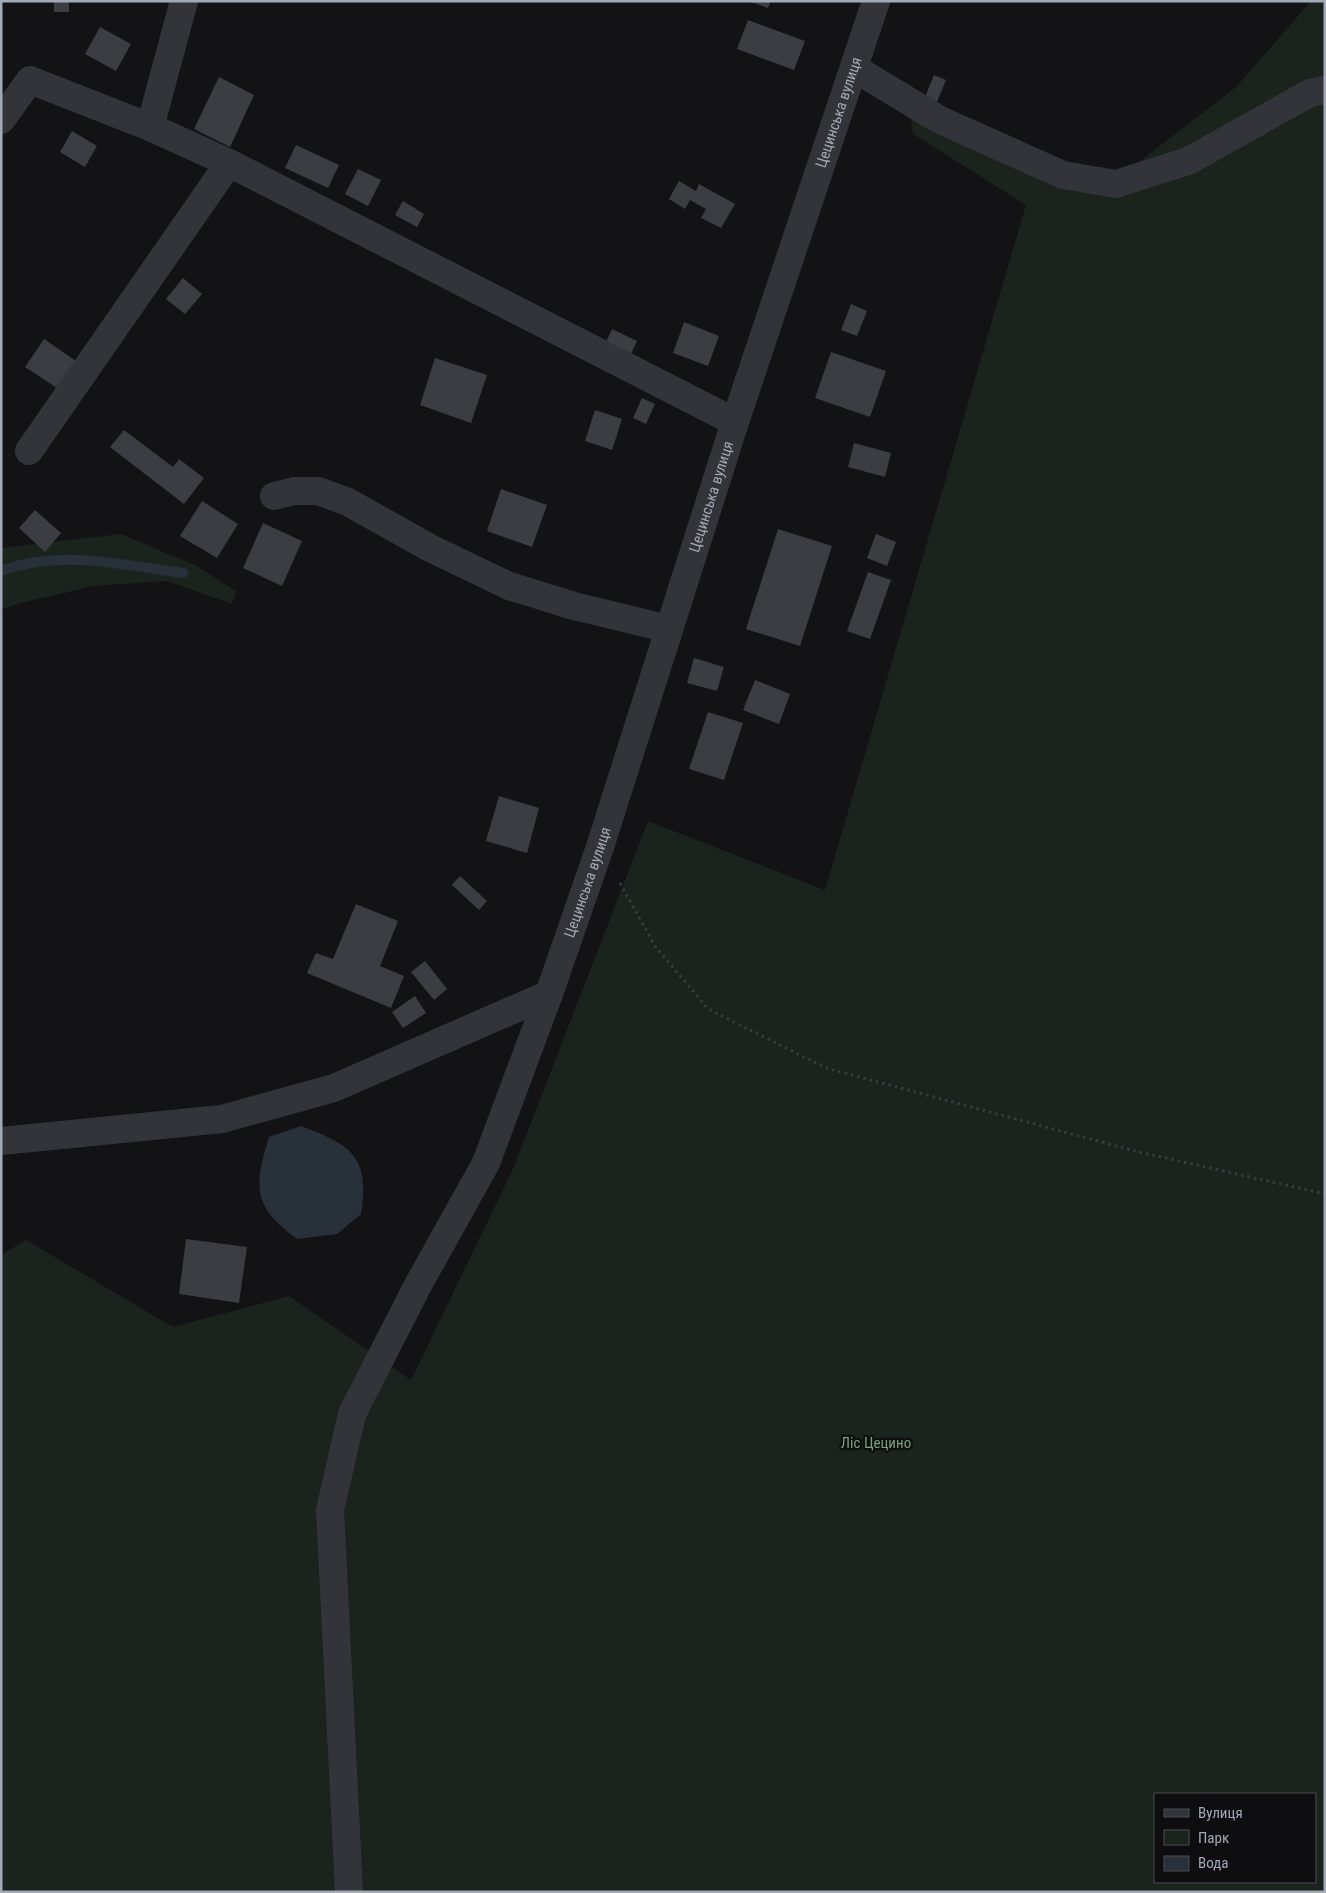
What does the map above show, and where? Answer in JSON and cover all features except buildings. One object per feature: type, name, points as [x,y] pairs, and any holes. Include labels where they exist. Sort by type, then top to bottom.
[{"type":"street","points":[[150,127],[184,1]]},
{"type":"street","name":"Цецинська вулиця","points":[[349,1892],[330,1510],[352,1414],[418,1285],[486,1163],[549,994],[600,848],[735,422],[876,1]]},
{"type":"street","points":[[854,68],[940,120],[1063,175],[1116,184],[1188,161],[1310,93],[1325,90]]},
{"type":"street","points":[[1,120],[30,80],[150,127],[229,163],[735,422]]},
{"type":"street","points":[[29,451],[229,163]]},
{"type":"street","points":[[274,496],[294,491],[318,491],[348,502],[430,548],[509,586],[574,606],[669,629]]},
{"type":"street","points":[[1,1141],[222,1119],[334,1088],[549,994]]},
{"type":"path","points":[[600,848],[655,946],[708,1010],[826,1068],[1135,1151],[1325,1194]]},
{"type":"green space","name":"Ліс Цецино","points":[[1311,1],[1325,1],[1325,1892],[1,1892],[1,1255],[26,1240],[173,1327],[289,1296],[411,1380],[513,1169],[648,821],[825,890],[1026,205],[913,134],[909,108],[1109,185],[1236,87]]},
{"type":"green space","points":[[121,534],[197,566],[236,591],[232,604],[167,581],[93,586],[17,604],[1,610],[1,548]]},
{"type":"water","points":[[301,1126],[344,1147],[353,1155],[359,1166],[363,1194],[361,1214],[337,1234],[297,1239],[272,1216],[264,1205],[260,1194],[261,1169],[269,1137]]},
{"type":"waterway","points":[[1,571],[23,564],[69,560],[115,563],[183,573]]}]
